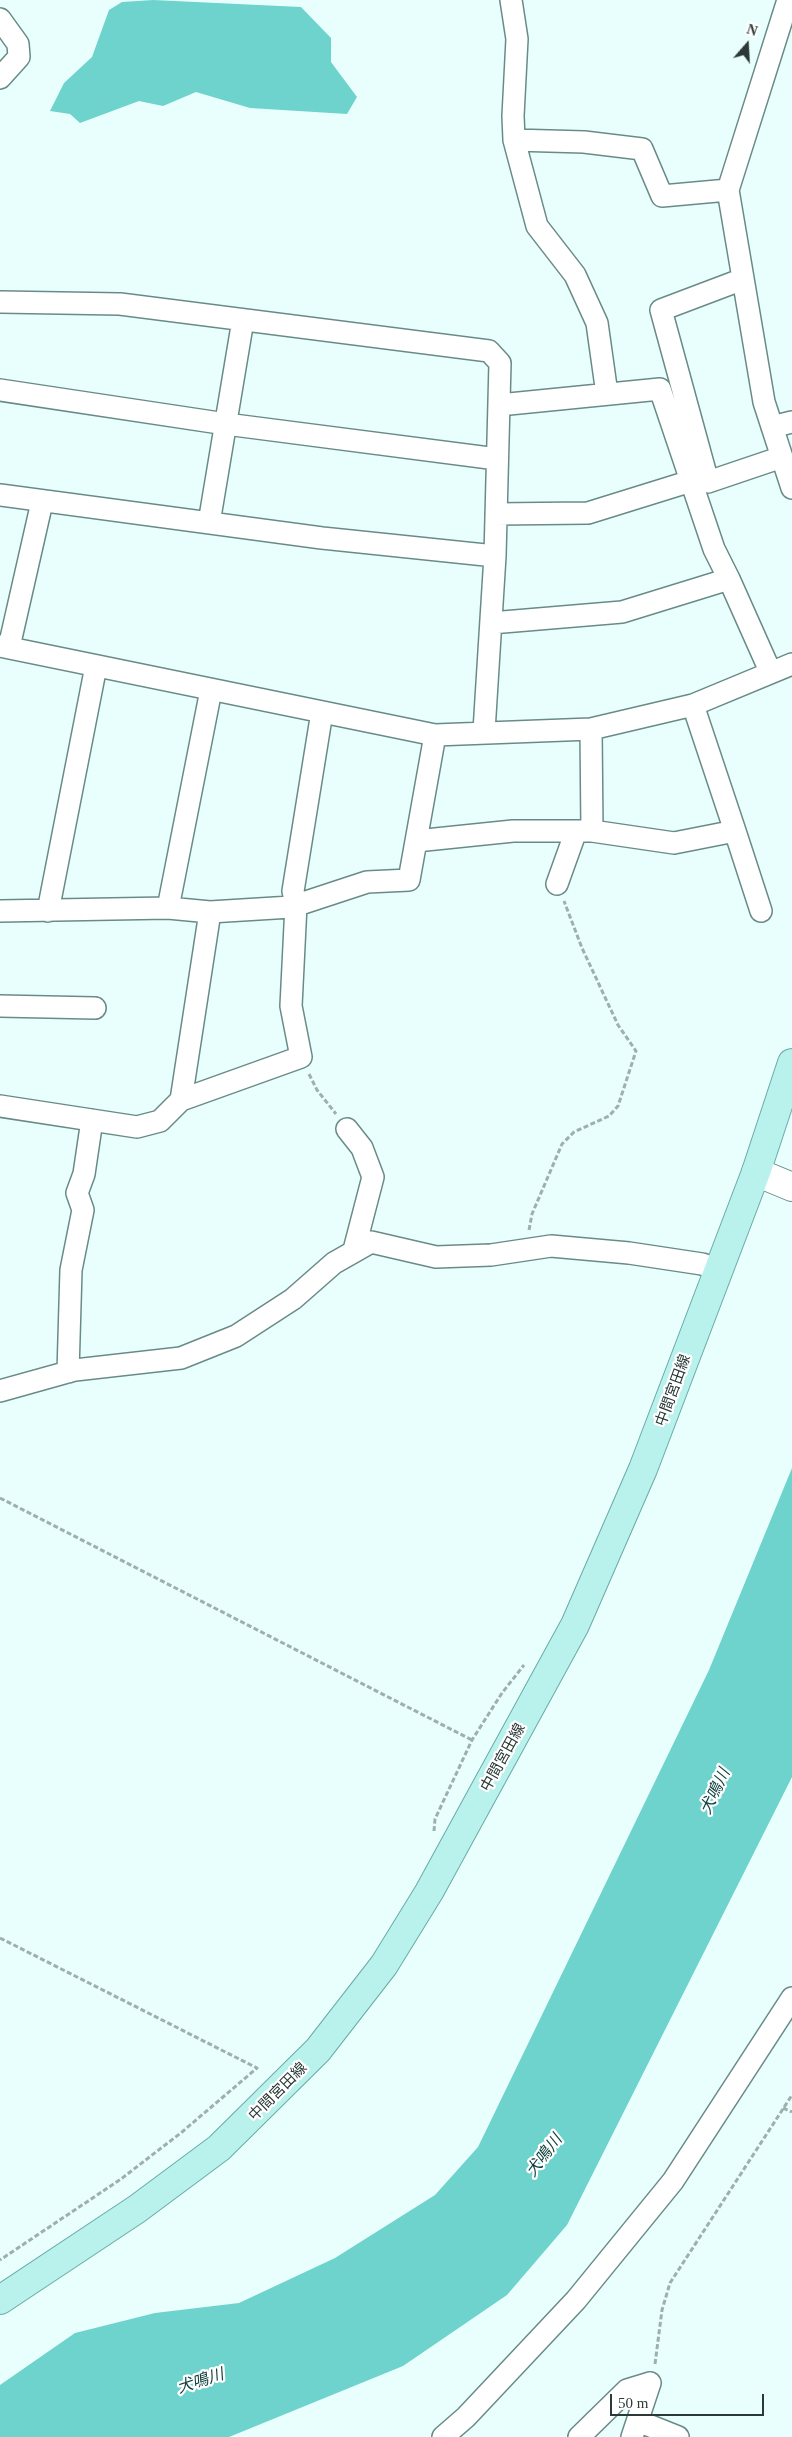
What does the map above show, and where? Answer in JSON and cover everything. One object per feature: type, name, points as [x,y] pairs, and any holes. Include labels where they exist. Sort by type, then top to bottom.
[{"type":"main road","name":"中間宮田線","points":[[0,2300],[137,2209],[219,2148],[318,2050],[384,1965],[429,1892],[575,1625],[643,1469],[717,1269],[756,1172],[792,1063]]},
{"type":"street","points":[[511,0],[517,39],[513,116],[514,140],[537,226],[575,275],[597,323],[608,394]]},
{"type":"street","points":[[788,0],[728,190],[764,402],[782,424],[782,456],[792,488]]},
{"type":"street","points":[[0,19],[18,44],[19,57],[0,78]]},
{"type":"street","points":[[514,140],[584,142],[642,149],[662,196],[728,190]]},
{"type":"street","points":[[743,280],[661,310],[708,482],[782,456]]},
{"type":"street","points":[[0,302],[120,304],[489,351],[500,363],[495,556],[484,731]]},
{"type":"street","points":[[209,524],[243,320]]},
{"type":"street","points":[[499,405],[660,389],[714,549],[770,672]]},
{"type":"street","points":[[0,390],[226,424],[497,459]]},
{"type":"street","points":[[496,514],[588,513],[691,481]]},
{"type":"street","points":[[0,496],[209,524],[495,556]]},
{"type":"street","points":[[42,502],[4,647],[435,735],[484,731],[590,730],[693,705],[792,664]]},
{"type":"street","points":[[491,623],[622,612],[729,579]]},
{"type":"street","points":[[48,910],[96,666]]},
{"type":"street","points":[[168,908],[211,690]]},
{"type":"street","points":[[693,705],[761,911]]},
{"type":"street","points":[[0,1106],[137,1127],[160,1121],[181,1100],[301,1057],[291,1006],[296,905],[293,891],[322,712]]},
{"type":"street","points":[[557,884],[584,831],[590,730]]},
{"type":"street","points":[[0,911],[168,908],[210,912],[296,905],[367,882],[409,880],[435,735]]},
{"type":"street","points":[[416,840],[512,831],[584,831],[674,843],[735,830]]},
{"type":"street","points":[[181,1100],[210,912]]},
{"type":"street","points":[[0,1006],[95,1008]]},
{"type":"street","points":[[68,1372],[71,1270],[83,1210],[77,1193],[84,1174],[92,1120]]},
{"type":"street","points":[[347,1128],[362,1148],[373,1177],[354,1250]]},
{"type":"street","points":[[756,1172],[787,1186]]},
{"type":"street","points":[[0,1390],[68,1372],[181,1358],[236,1336],[293,1299],[334,1263],[371,1242],[436,1257],[490,1255],[551,1246],[619,1252],[702,1264],[717,1269]]},
{"type":"street","points":[[443,2437],[466,2417],[576,2300],[673,2181],[792,1998]]},
{"type":"street","points":[[650,2382],[635,2429],[678,2437]]},
{"type":"street","points":[[579,2437],[627,2390],[650,2382]]},
{"type":"path","points":[[527,1250],[532,1214],[562,1144],[574,1132],[609,1116],[618,1106],[636,1051],[618,1024],[602,991],[582,948],[557,884]]},
{"type":"path","points":[[301,1057],[317,1090],[347,1128]]},
{"type":"path","points":[[0,1498],[472,1740]]},
{"type":"path","points":[[434,1832],[435,1819],[472,1740],[502,1693],[525,1664]]},
{"type":"path","points":[[0,1938],[257,2068],[182,2132],[121,2179],[0,2260]]},
{"type":"path","points":[[650,2382],[657,2353],[662,2310],[670,2283],[792,2094]]},
{"type":"path","points":[[783,2108],[792,2112]]},
{"type":"water","points":[[153,0],[301,7],[331,38],[331,62],[357,97],[347,114],[250,108],[196,92],[163,106],[139,101],[80,123],[70,114],[50,111],[64,83],[92,57],[109,10],[122,2]]},
{"type":"water","name":"犬鳴川","points":[[792,1468],[792,1777],[567,2225],[507,2295],[403,2366],[229,2437],[0,2437],[0,2385],[75,2333],[155,2313],[239,2303],[335,2258],[435,2195],[478,2147],[709,1670]]}]
